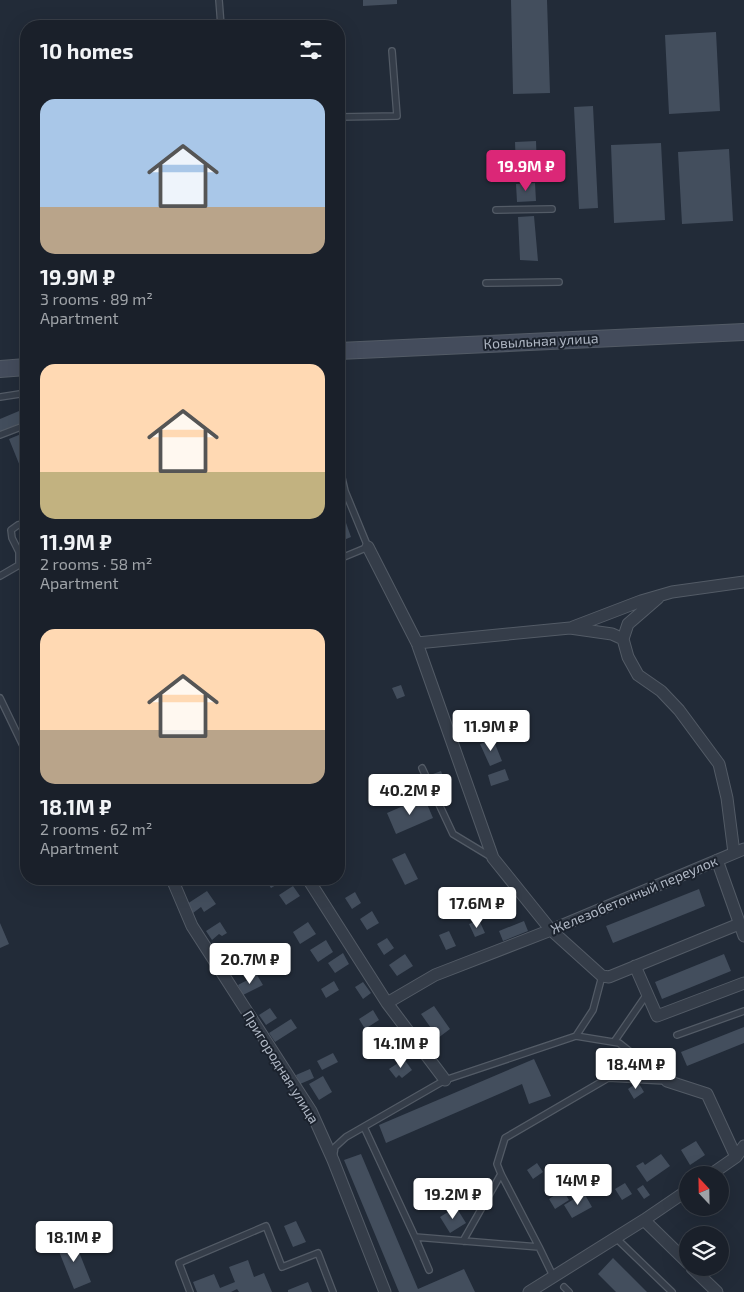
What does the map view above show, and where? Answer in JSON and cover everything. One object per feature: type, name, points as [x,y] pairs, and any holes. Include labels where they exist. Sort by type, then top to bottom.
[{"type":"main road","name":"Ковыльная улица","points":[[345,351],[744,332]]},
{"type":"main road","points":[[0,369],[20,367]]},
{"type":"street","points":[[368,547],[417,643],[493,858],[551,930],[602,976],[609,977],[739,924]]},
{"type":"street","points":[[570,628],[641,600],[744,582]]},
{"type":"street","points":[[661,595],[628,624],[623,639],[628,657],[638,676],[660,691],[679,710],[719,764],[739,851]]},
{"type":"street","points":[[417,643],[570,628],[612,634],[623,639]]},
{"type":"street","name":"Железобетонный переулок","points":[[387,1003],[435,976],[551,930],[739,851]]},
{"type":"street","points":[[717,860],[740,910],[739,924],[744,936]]},
{"type":"street","name":"Пригородная улица","points":[[175,885],[192,926],[311,1110],[386,1292]]},
{"type":"street","points":[[312,885],[387,1003],[445,1080]]},
{"type":"street","points":[[635,966],[657,1016],[744,983]]},
{"type":"street","points":[[667,1081],[707,1094],[736,1158]]},
{"type":"street","points":[[724,1166],[736,1158],[744,1146]]},
{"type":"street","points":[[529,1292],[554,1278],[679,1196]]},
{"type":"street","points":[[644,1220],[679,1254]]},
{"type":"street","points":[[700,1276],[717,1292]]},
{"type":"lane","points":[[219,0],[221,20]]},
{"type":"lane","points":[[345,117],[397,116],[392,51]]},
{"type":"lane","points":[[494,173],[548,171]]},
{"type":"lane","points":[[496,210],[552,209]]},
{"type":"lane","points":[[486,283],[559,282]]},
{"type":"lane","points":[[0,397],[20,394]]},
{"type":"lane","points":[[0,435],[20,427]]},
{"type":"lane","points":[[345,491],[368,547],[345,557]]},
{"type":"lane","points":[[0,576],[19,565],[19,552],[12,538],[11,530],[20,524]]},
{"type":"lane","points":[[0,698],[20,740]]},
{"type":"lane","points":[[422,768],[453,834],[493,858]]},
{"type":"lane","points":[[576,1036],[593,1010],[602,976]]},
{"type":"lane","points":[[614,1042],[647,994]]},
{"type":"lane","points":[[677,1035],[744,1011]]},
{"type":"lane","points":[[332,1160],[335,1147],[346,1137],[445,1080],[576,1036],[619,1043],[667,1081]]},
{"type":"lane","points":[[554,1278],[500,1174],[498,1164],[505,1138],[608,1078],[667,1081]]},
{"type":"lane","points":[[364,1127],[429,1270]]},
{"type":"lane","points":[[463,1241],[500,1174]]},
{"type":"lane","points":[[190,1292],[179,1263],[266,1226],[282,1266],[318,1253],[333,1292]]},
{"type":"lane","points":[[415,1237],[539,1247]]},
{"type":"lane","points":[[616,1238],[672,1292]]},
{"type":"lane","points":[[564,1287],[569,1292]]},
{"type":"building","points":[[363,0],[397,0],[397,4],[363,6]]},
{"type":"building","points":[[511,0],[547,0],[550,93],[513,94]]},
{"type":"building","points":[[716,32],[720,111],[669,114],[665,35]]},
{"type":"building","points":[[593,106],[598,208],[579,209],[574,107]]},
{"type":"building","points":[[536,141],[537,169],[516,169],[515,142]]},
{"type":"building","points":[[661,143],[665,220],[614,223],[611,145]]},
{"type":"building","points":[[729,149],[733,221],[682,224],[678,152]]},
{"type":"building","points":[[535,183],[536,201],[517,202],[516,184]]},
{"type":"building","points":[[534,216],[538,261],[520,260],[518,217]]},
{"type":"building","points":[[19,411],[20,414],[20,423],[0,432],[0,419]]},
{"type":"building","points":[[20,434],[20,466],[9,439]]},
{"type":"building","points":[[345,520],[351,537],[345,540]]},
{"type":"building","points":[[401,685],[405,696],[397,699],[392,688]]},
{"type":"building","points":[[493,739],[502,761],[490,766],[480,744]]},
{"type":"building","points":[[505,769],[509,780],[491,786],[488,775]]},
{"type":"building","points":[[441,771],[445,781],[437,784],[433,774]]},
{"type":"building","points":[[424,797],[433,818],[396,834],[387,813]]},
{"type":"building","points":[[405,853],[418,879],[405,885],[392,859]]},
{"type":"building","points":[[293,886],[300,896],[286,905],[279,895]]},
{"type":"building","points":[[699,889],[705,906],[613,943],[606,926]]},
{"type":"building","points":[[207,891],[216,904],[204,912],[201,907],[193,913],[187,904]]},
{"type":"building","points":[[355,892],[361,903],[352,909],[345,898]]},
{"type":"building","points":[[372,911],[379,923],[367,930],[360,919]]},
{"type":"building","points":[[479,920],[485,933],[475,937],[469,924]]},
{"type":"building","points":[[524,921],[528,931],[503,941],[499,931]]},
{"type":"building","points":[[220,922],[227,933],[222,936],[219,934],[212,940],[206,931]]},
{"type":"building","points":[[308,922],[316,934],[300,944],[293,932]]},
{"type":"building","points":[[0,923],[9,944],[0,948]]},
{"type":"building","points":[[449,931],[456,946],[446,950],[439,935]]},
{"type":"building","points":[[387,938],[394,948],[384,955],[377,944]]},
{"type":"building","points":[[326,940],[333,952],[318,962],[310,950]]},
{"type":"building","points":[[238,946],[246,958],[230,969],[222,957]]},
{"type":"building","points":[[343,953],[349,964],[335,973],[328,963]]},
{"type":"building","points":[[405,954],[413,966],[397,976],[389,965]]},
{"type":"building","points":[[724,954],[731,971],[662,999],[655,982]]},
{"type":"building","points":[[257,975],[263,985],[243,995],[238,985]]},
{"type":"building","points":[[334,981],[339,990],[326,998],[321,989]]},
{"type":"building","points":[[363,982],[371,993],[363,999],[355,987]]},
{"type":"building","points":[[434,1006],[450,1029],[438,1038],[421,1014]]},
{"type":"building","points":[[270,1008],[277,1018],[266,1025],[259,1015]]},
{"type":"building","points":[[373,1010],[379,1020],[365,1029],[359,1019]]},
{"type":"building","points":[[291,1019],[297,1028],[275,1042],[269,1033]]},
{"type":"building","points":[[744,1027],[744,1043],[687,1066],[681,1052]]},
{"type":"building","points":[[388,1036],[397,1049],[386,1056],[377,1044]]},
{"type":"building","points":[[333,1053],[338,1062],[322,1070],[317,1061]]},
{"type":"building","points":[[404,1059],[412,1070],[402,1078],[399,1075],[396,1078],[389,1069]]},
{"type":"building","points":[[534,1059],[551,1096],[529,1104],[522,1084],[386,1143],[379,1125]]},
{"type":"building","points":[[310,1069],[314,1078],[300,1084],[296,1075]]},
{"type":"building","points":[[323,1076],[332,1092],[319,1100],[309,1084]]},
{"type":"building","points":[[638,1082],[644,1092],[634,1099],[628,1089]]},
{"type":"building","points":[[696,1141],[705,1155],[690,1165],[681,1150]]},
{"type":"building","points":[[361,1154],[418,1289],[464,1269],[475,1292],[399,1292],[344,1160]]},
{"type":"building","points":[[661,1154],[670,1166],[647,1182],[636,1166],[643,1162],[645,1165]]},
{"type":"building","points":[[537,1163],[543,1172],[533,1179],[527,1170]]},
{"type":"building","points":[[625,1183],[632,1194],[622,1200],[615,1189]]},
{"type":"building","points":[[643,1185],[650,1195],[644,1199],[637,1189]]},
{"type":"building","points":[[561,1187],[569,1200],[555,1209],[549,1199],[555,1195],[553,1192]]},
{"type":"building","points":[[584,1193],[592,1207],[572,1218],[564,1205]]},
{"type":"building","points":[[456,1207],[466,1223],[450,1233],[440,1217]]},
{"type":"building","points":[[296,1221],[306,1242],[293,1247],[284,1226]]},
{"type":"building","points":[[73,1237],[91,1282],[74,1289],[56,1244]]},
{"type":"building","points":[[613,1258],[647,1292],[616,1292],[598,1274]]},
{"type":"building","points":[[248,1260],[254,1277],[264,1273],[272,1292],[239,1292],[237,1289],[231,1292],[197,1292],[193,1282],[214,1274],[220,1288],[235,1282],[229,1267]]},
{"type":"building","points":[[308,1282],[312,1292],[288,1292],[288,1290]]}]
